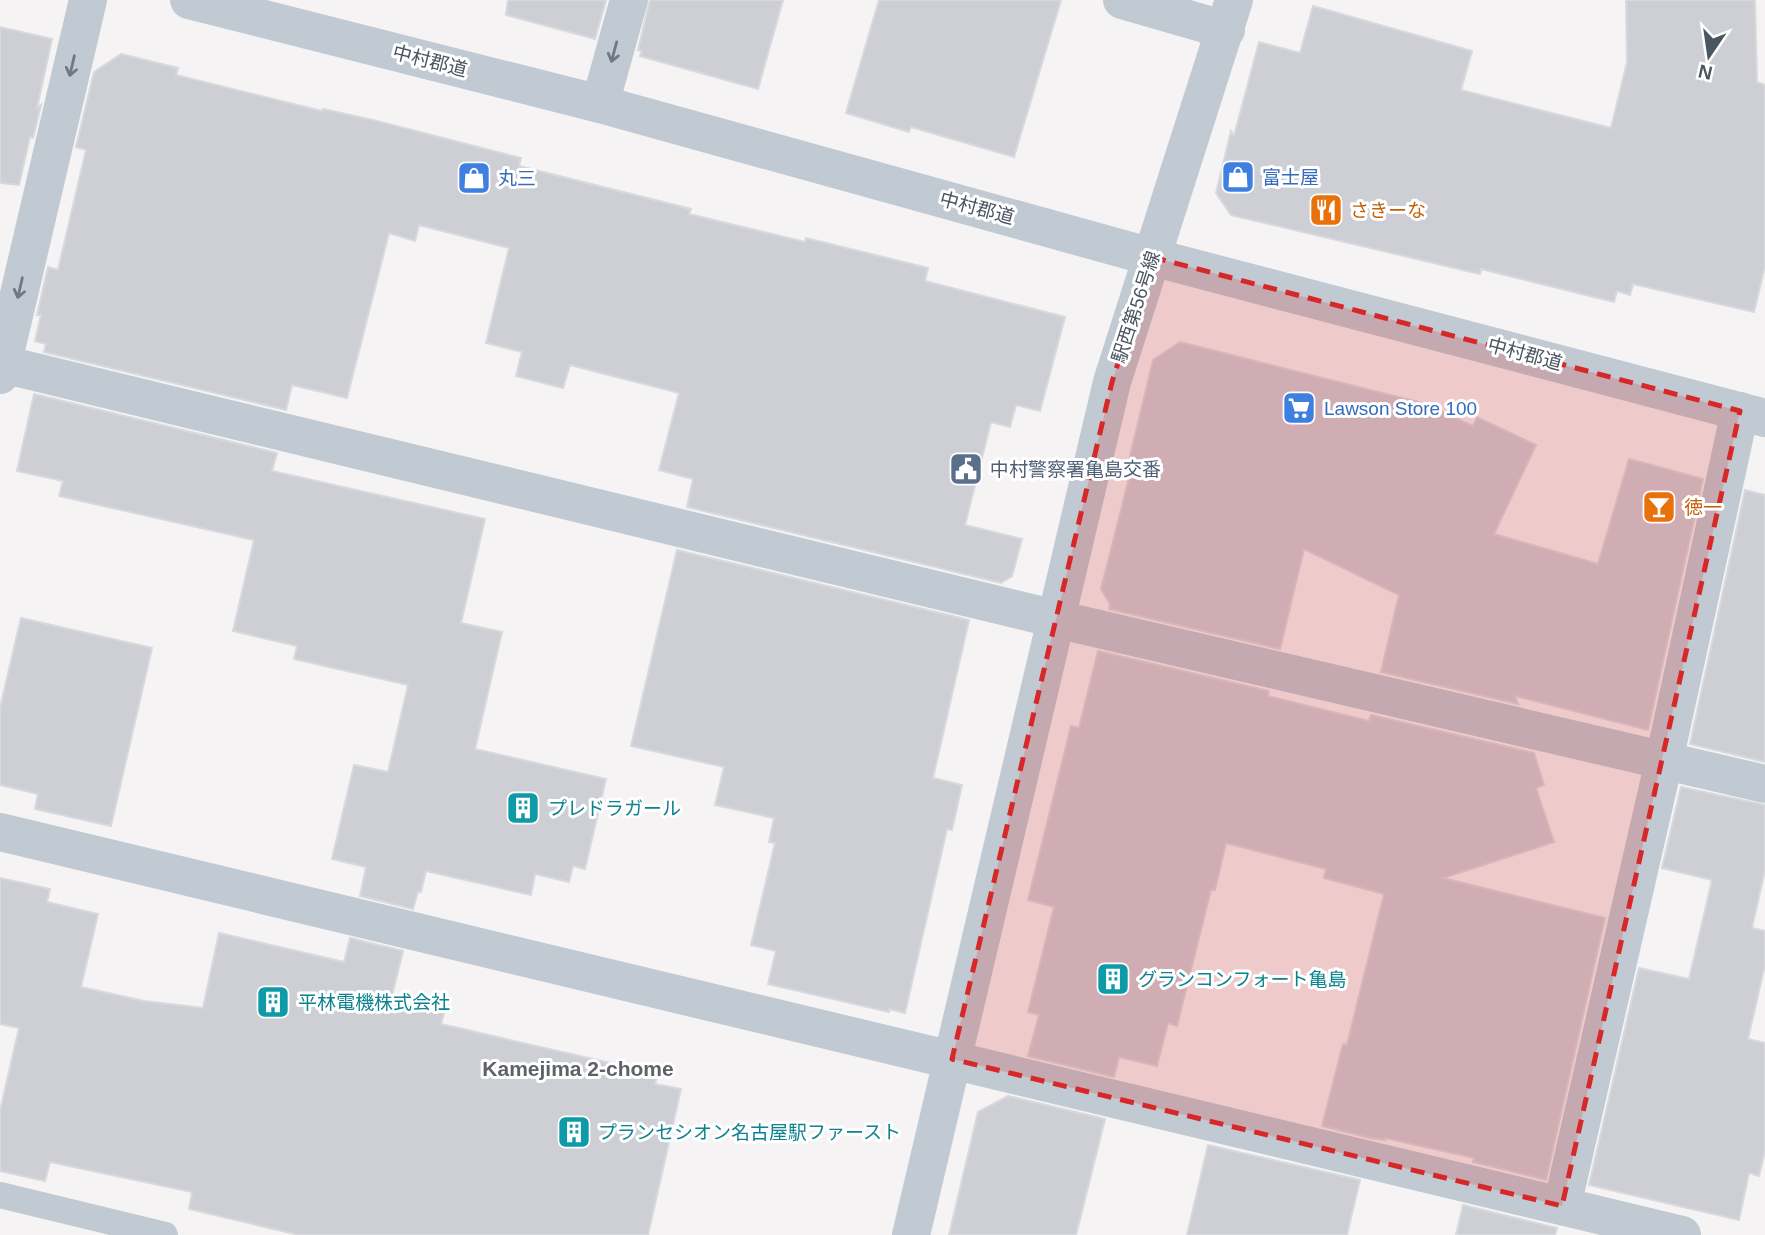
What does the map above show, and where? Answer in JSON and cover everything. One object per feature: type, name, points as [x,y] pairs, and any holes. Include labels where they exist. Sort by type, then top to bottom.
[{"type":"street","points":[[88,0],[3,350],[1056,619],[1765,784]]},
{"type":"street","name":"中村郡道","points":[[189,0],[600,104],[1152,257],[1752,414]]},
{"type":"street","points":[[600,104],[629,0]]},
{"type":"street","points":[[1122,0],[1230,15]]},
{"type":"street","name":"駅西第56号線","points":[[911,1235],[1112,382],[1230,15]]},
{"type":"street","points":[[1562,1206],[1664,761],[1752,414]]},
{"type":"street","points":[[0,832],[1682,1235]]},
{"type":"lane","points":[[0,1195],[165,1235]]},
{"type":"highlighted area","points":[[1152,257],[1740,411],[1562,1206],[952,1059],[1112,382]]},
{"type":"building","points":[[508,0],[606,0],[595,39],[506,15]]},
{"type":"building","points":[[650,0],[783,0],[758,89],[640,56],[642,51],[638,50]]},
{"type":"building","points":[[879,0],[1061,0],[1014,157],[911,127],[909,132],[846,113]]},
{"type":"building","points":[[1626,0],[1755,0],[1757,82],[1765,85],[1765,266],[1754,312],[1633,284],[1630,295],[1617,291],[1614,302],[1481,269],[1480,274],[1231,215],[1216,193],[1231,131],[1234,136],[1259,42],[1300,53],[1313,6],[1472,51],[1461,90],[1611,128],[1627,62]]},
{"type":"building","points":[[0,27],[52,39],[37,108],[41,105],[33,138],[30,137],[19,185],[0,183]]},
{"type":"building","points":[[121,54],[178,68],[176,75],[322,111],[323,109],[377,121],[521,158],[519,166],[691,209],[689,214],[805,242],[806,238],[928,268],[925,281],[1065,317],[1040,411],[1016,405],[1010,427],[991,422],[965,525],[1022,539],[1012,576],[1001,583],[687,507],[693,479],[659,470],[679,393],[570,365],[563,388],[516,376],[522,352],[486,343],[509,248],[419,225],[415,241],[389,233],[347,398],[292,385],[286,410],[44,352],[46,344],[35,341],[41,315],[37,315],[48,267],[58,270],[86,150],[76,147],[94,72]]},
{"type":"building","points":[[1180,342],[1426,404],[1473,426],[1477,417],[1536,445],[1494,534],[1598,564],[1629,459],[1703,479],[1648,730],[1515,696],[1518,704],[1381,672],[1399,595],[1304,549],[1280,649],[1109,609],[1110,604],[1101,589],[1129,478],[1125,477],[1153,360]]},
{"type":"building","points":[[34,394],[277,453],[272,471],[485,519],[461,623],[502,632],[475,749],[606,779],[585,869],[573,866],[569,882],[535,874],[531,895],[426,871],[413,909],[360,896],[366,867],[332,859],[354,765],[388,772],[408,685],[294,659],[297,646],[233,631],[254,540],[59,496],[63,481],[17,471]]},
{"type":"building","points":[[1745,490],[1765,495],[1765,762],[1690,744]]},
{"type":"building","points":[[677,550],[969,620],[933,778],[962,785],[952,830],[947,829],[905,1013],[889,1009],[889,1012],[768,984],[776,951],[751,945],[775,843],[769,842],[774,818],[715,805],[724,767],[631,746]]},
{"type":"building","points":[[21,618],[152,648],[111,826],[35,809],[38,794],[0,785],[0,708]]},
{"type":"building","points":[[1098,651],[1269,691],[1268,696],[1369,721],[1371,715],[1534,753],[1544,785],[1536,788],[1554,842],[1443,878],[1605,918],[1546,1180],[1473,1162],[1474,1158],[1322,1126],[1343,1044],[1347,1045],[1384,894],[1324,878],[1326,869],[1226,843],[1215,890],[1211,890],[1177,1026],[1168,1023],[1157,1066],[1119,1057],[1114,1077],[1028,1056],[1039,1015],[1028,1012],[1054,907],[1028,900],[1071,726],[1079,728]]},
{"type":"building","points":[[1681,787],[1765,805],[1765,870],[1752,928],[1765,931],[1765,965],[1748,1039],[1765,1043],[1765,1151],[1759,1176],[1749,1173],[1739,1220],[1589,1185],[1639,968],[1689,979],[1712,880],[1662,868]]},
{"type":"building","points":[[0,878],[50,889],[47,902],[98,914],[81,987],[144,1001],[203,1008],[219,933],[344,962],[350,938],[403,951],[391,1000],[444,1013],[441,1024],[658,1074],[655,1084],[681,1089],[648,1235],[299,1235],[189,1209],[192,1192],[50,1162],[45,1181],[0,1171],[0,1111],[19,1028],[0,1024]]},
{"type":"building","points":[[1008,1096],[1105,1119],[1076,1235],[949,1235],[978,1112]]},
{"type":"building","points":[[1208,1145],[1360,1180],[1347,1235],[1187,1235]]},
{"type":"building","points":[[1463,1205],[1557,1228],[1555,1235],[1456,1235]]},
{"type":"place","name":"富士屋","points":[[1238,177]]},
{"type":"place","name":"丸三","points":[[474,178]]},
{"type":"place","name":"さきーな","points":[[1326,210]]},
{"type":"place","name":"Lawson Store 100","points":[[1299,408]]},
{"type":"place","name":"中村警察署亀島交番","points":[[966,469]]},
{"type":"place","name":"徳一","points":[[1659,507]]},
{"type":"place","name":"プレドラガール","points":[[523,808]]},
{"type":"place","name":"グランコンフォート亀島","points":[[1113,979]]},
{"type":"place","name":"平林電機株式会社","points":[[273,1002]]},
{"type":"place","name":"プランセシオン名古屋駅ファースト","points":[[574,1132]]},
{"type":"district","name":"Kamejima 2-chome","points":[[578,1068]]}]
